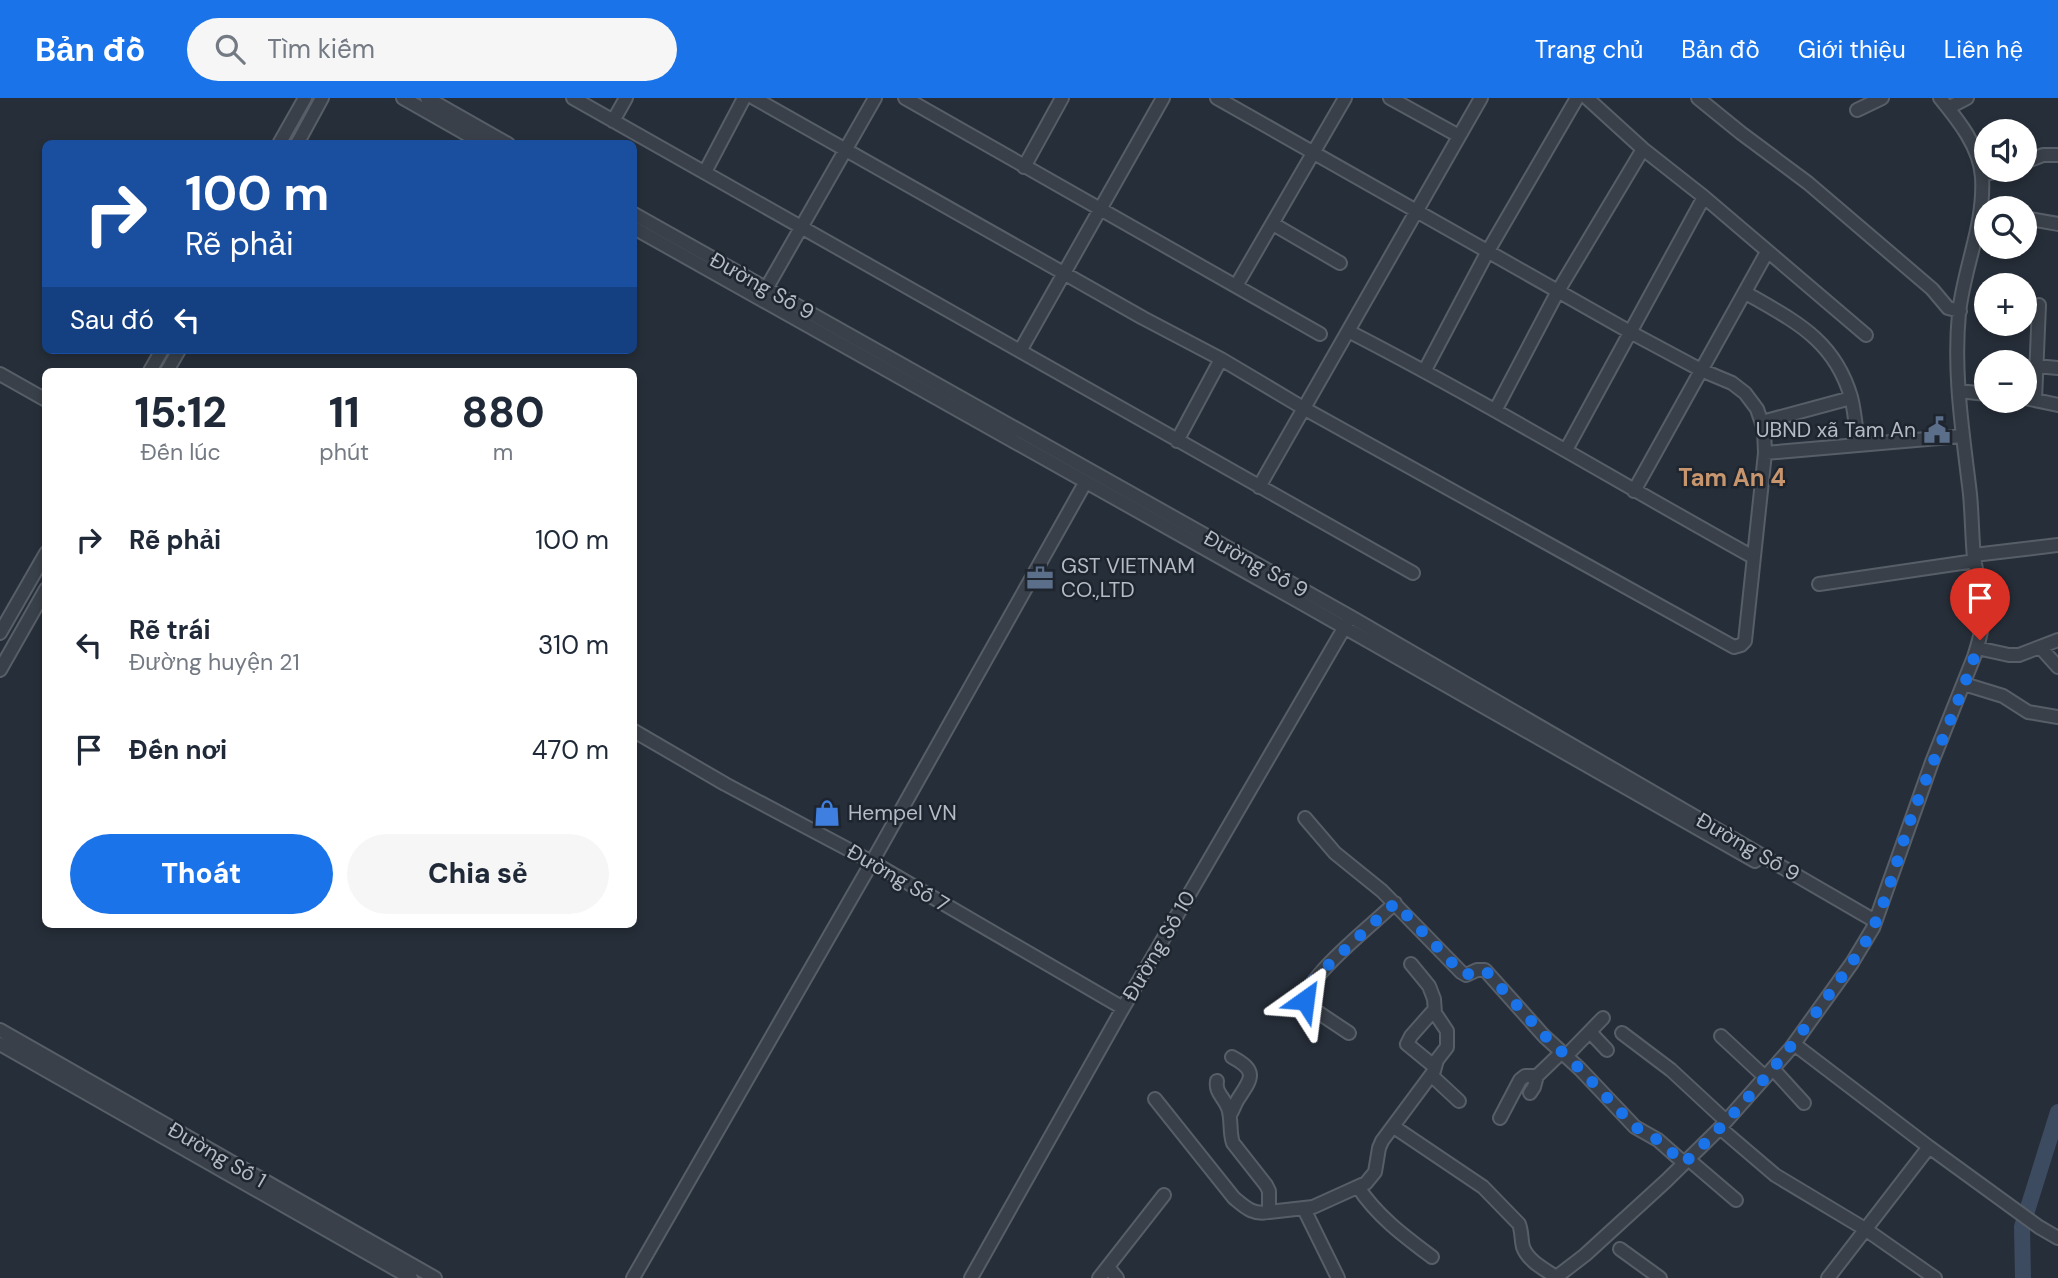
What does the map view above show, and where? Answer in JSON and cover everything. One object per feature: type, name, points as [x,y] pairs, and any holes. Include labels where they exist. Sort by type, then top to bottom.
[{"type":"street","points":[[281,140],[305,98]]},
{"type":"street","points":[[299,140],[323,98]]},
{"type":"street","points":[[403,98],[477,140]]},
{"type":"street","points":[[427,98],[501,140]]},
{"type":"street","points":[[573,98],[1413,573]]},
{"type":"street","points":[[613,121],[626,98]]},
{"type":"street","points":[[705,172],[744,98]]},
{"type":"street","points":[[754,98],[1734,647],[1741,645],[1745,641],[1765,453],[1762,422],[1757,409],[1745,393],[1732,383],[1701,370],[1630,332],[1217,98]]},
{"type":"street","points":[[763,294],[875,98]]},
{"type":"street","points":[[905,98],[1320,334]]},
{"type":"street","points":[[1024,167],[1062,98]]},
{"type":"street","points":[[1020,351],[1163,98]]},
{"type":"street","points":[[1236,286],[1345,98]]},
{"type":"street","points":[[1391,98],[1459,136]]},
{"type":"street","points":[[1259,486],[1481,98]]},
{"type":"street","points":[[1425,370],[1488,251],[1577,98]]},
{"type":"street","points":[[1587,98],[1643,149],[1704,197],[1866,335]]},
{"type":"street","points":[[1698,98],[1808,183],[1932,289],[1944,306],[1960,311]]},
{"type":"street","points":[[1857,110],[1882,98]]},
{"type":"street","points":[[1967,98],[1944,103],[1964,127],[1974,150]]},
{"type":"street","points":[[2053,155],[2058,145]]},
{"type":"street","points":[[1496,409],[1558,291],[1643,149]]},
{"type":"street","points":[[1566,450],[1704,197]]},
{"type":"street","name":"Đường Số 9","points":[[637,216],[763,294],[1085,483],[1348,622]]},
{"type":"street","points":[[2037,220],[2058,224]]},
{"type":"street","points":[[1273,224],[1340,263]]},
{"type":"street","name":"Đường Số 9","points":[[637,230],[763,294],[1348,622],[1874,924]]},
{"type":"street","points":[[1634,491],[1767,252]]},
{"type":"street","points":[[1394,1126],[1483,1187],[1520,1224],[1522,1245],[1530,1259],[1556,1278],[1585,1255],[1723,1124],[1794,1044],[1852,963],[1874,924],[1932,762],[1965,684],[1977,648],[1983,615],[1974,558],[1971,498],[1962,436],[1957,340],[1960,311],[1974,253]]},
{"type":"street","points":[[1746,293],[1801,326],[1824,345],[1844,376],[1851,398],[1858,445]]},
{"type":"street","points":[[2037,350],[2039,305]]},
{"type":"street","points":[[1348,331],[1496,409],[1634,491],[1753,557]]},
{"type":"street","points":[[1177,440],[1221,359]]},
{"type":"street","points":[[2037,366],[2058,368]]},
{"type":"street","points":[[0,374],[42,398]]},
{"type":"street","points":[[1959,391],[1974,393]]},
{"type":"street","points":[[1762,422],[1851,398]]},
{"type":"street","points":[[2037,401],[2058,405]]},
{"type":"street","points":[[1765,453],[1962,436]]},
{"type":"street","points":[[633,1278],[872,862],[1085,483]]},
{"type":"street","points":[[1819,584],[2058,545]]},
{"type":"street","points":[[0,633],[42,560]]},
{"type":"street","points":[[0,670],[42,596]]},
{"type":"street","name":"Đường Số 10","points":[[971,1278],[1123,1008],[1348,622]]},
{"type":"street","points":[[1977,648],[2019,655],[2058,640]]},
{"type":"street","points":[[2040,647],[2058,667]]},
{"type":"street","points":[[1965,684],[2003,696],[2028,712],[2058,717]]},
{"type":"street","name":"Đường Số 7","points":[[637,733],[725,784],[872,862],[1123,1008]]},
{"type":"street","points":[[1305,818],[1335,853],[1395,903],[1461,972],[1466,975],[1485,970],[1544,1035],[1635,1127],[1658,1140],[1736,1200]]},
{"type":"street","points":[[1349,1033],[1307,1005],[1306,995],[1322,971],[1395,903]]},
{"type":"street","points":[[1155,1099],[1234,1198],[1248,1210],[1257,1213],[1304,1209],[1358,1187],[1371,1179],[1375,1172],[1379,1148],[1447,1047],[1447,1031],[1434,1010],[1434,999],[1429,986],[1411,964]]},
{"type":"street","points":[[1434,1010],[1407,1044],[1459,1101]]},
{"type":"street","points":[[1530,1093],[1537,1076],[1603,1018]]},
{"type":"street","name":"Đường Số 1","points":[[0,1030],[435,1278]]},
{"type":"street","points":[[1590,1032],[1607,1050]]},
{"type":"street","points":[[1622,1033],[1671,1070],[1775,1175],[1865,1229],[1935,1278]]},
{"type":"street","points":[[1721,1036],[1804,1103]]},
{"type":"street","name":"Đường Số 1","points":[[0,1044],[411,1278]]},
{"type":"street","points":[[1794,1044],[1929,1147],[2058,1238]]},
{"type":"street","points":[[1230,1115],[1251,1075],[1247,1067],[1232,1057]]},
{"type":"street","points":[[1500,1118],[1520,1080],[1525,1076],[1537,1076]]},
{"type":"street","points":[[1217,1081],[1217,1090],[1230,1115],[1230,1136],[1269,1191],[1269,1212]]},
{"type":"street","points":[[1835,1276],[1865,1229],[1929,1147]]},
{"type":"street","points":[[1358,1187],[1376,1211],[1432,1257]]},
{"type":"street","points":[[1099,1278],[1164,1195]]},
{"type":"street","points":[[1304,1209],[1338,1278]]},
{"type":"street","points":[[1620,1249],[1656,1277]]},
{"type":"street","points":[[1108,1267],[1117,1278]]},
{"type":"waterway","points":[[2023,1278],[2022,1227],[2058,1112]]},
{"type":"place","name":"UBND xã Tam An","points":[[1937,430]]},
{"type":"place","name":"GST VIETNAM CO.,LTD","points":[[1040,578]]},
{"type":"place","name":"Hempel VN","points":[[827,813]]},
{"type":"district","name":"Tam An 4","points":[[1732,478]]},
{"type":"route","points":[[1305,1000],[1313,981],[1322,971],[1395,903],[1461,972],[1466,975],[1485,970],[1544,1035],[1635,1127],[1658,1140],[1684,1163],[1720,1128],[1791,1048],[1868,938],[1980,640]]}]
